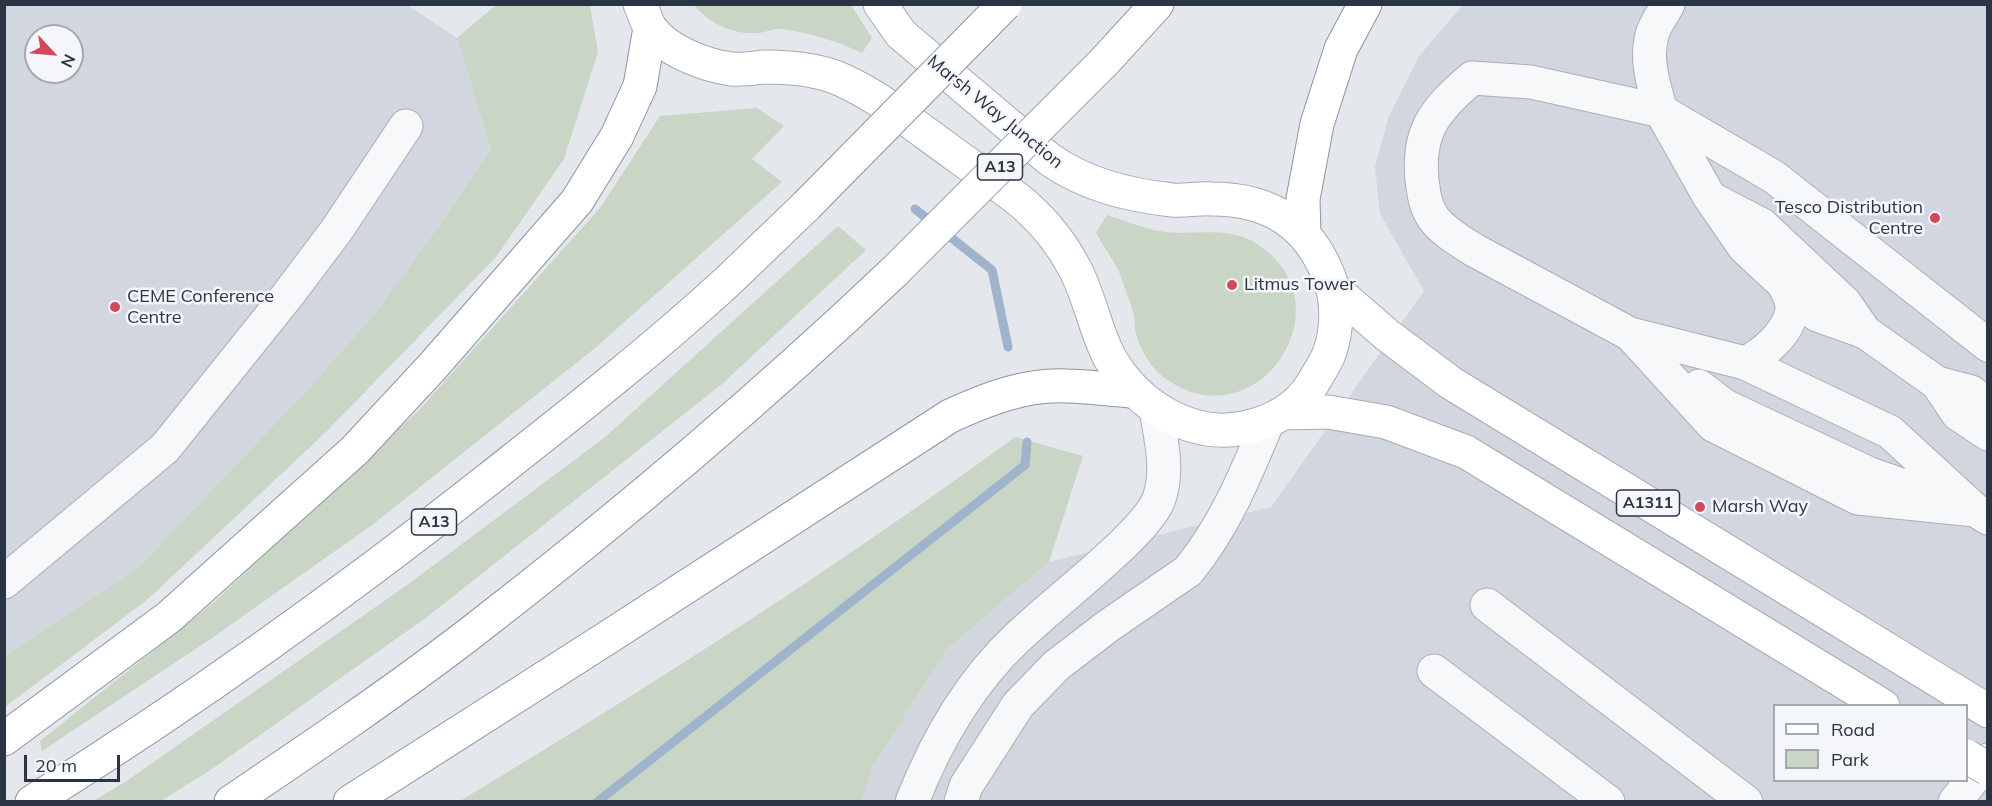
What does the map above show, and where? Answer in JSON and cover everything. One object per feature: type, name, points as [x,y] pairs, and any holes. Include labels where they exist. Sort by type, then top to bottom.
[{"type":"main road","name":"Marsh Way Junction","points":[[880,4],[900,34],[1066,171],[1128,194],[1178,201],[1210,198],[1232,200],[1268,209],[1287,219],[1304,234],[1321,256],[1334,289],[1336,326],[1329,354],[1308,392],[1276,417],[1240,428],[1214,429],[1182,422],[1144,400]]},
{"type":"main road","name":"A13","points":[[32,801],[204,690],[326,603],[447,512],[634,362],[727,281],[807,205],[1005,4]]},
{"type":"main road","name":"A13","points":[[231,801],[315,746],[466,636],[618,516],[763,393],[895,271],[1104,62],[1157,4]]},
{"type":"main road","points":[[1304,234],[1303,199],[1317,124],[1341,49],[1365,4]]},
{"type":"main road","points":[[645,16],[662,40],[687,56],[710,64],[735,69],[789,67],[838,78],[869,93],[1026,206],[1054,237],[1074,267],[1110,358],[1144,400]]},
{"type":"main road","points":[[4,739],[169,617],[355,450],[433,366],[577,201],[617,136],[640,86],[645,16]]},
{"type":"main road","name":"A1311","points":[[1334,289],[1387,335],[1451,383],[1980,706]]},
{"type":"main road","points":[[350,801],[617,632],[950,416],[977,403],[1022,389],[1067,386],[1144,400]]},
{"type":"main road","name":"A1311","points":[[1276,417],[1328,412],[1386,422],[1466,452],[1881,704]]},
{"type":"main road","points":[[1968,757],[1988,769]]},
{"type":"street","points":[[1668,4],[1653,33],[1649,51],[1652,78],[1660,111],[1710,198],[1744,247],[1817,315],[1865,332],[1936,383],[1959,414],[1988,434]]},
{"type":"street","points":[[1981,514],[1870,474],[1725,406],[1630,334],[1474,250],[1442,226],[1425,204],[1421,146],[1430,125],[1444,103],[1472,78],[1531,82],[1660,111],[1774,177],[1988,345]]},
{"type":"street","points":[[4,582],[165,448],[322,250],[406,126]]},
{"type":"street","points":[[1710,198],[1762,225],[1845,303],[1865,332]]},
{"type":"street","points":[[1745,363],[1758,356],[1785,326],[1792,312],[1792,301],[1783,283]]},
{"type":"street","points":[[1630,334],[1745,363],[1890,432],[1981,514]]},
{"type":"street","points":[[1936,383],[1971,392],[1988,404]]},
{"type":"street","points":[[912,801],[933,751],[959,707],[986,672],[1015,639],[1131,536],[1158,501],[1165,478],[1144,400]]},
{"type":"street","points":[[961,801],[966,786],[1018,705],[1057,665],[1108,626],[1188,571],[1218,531],[1276,417]]},
{"type":"street","points":[[1487,605],[1744,801]]},
{"type":"street","points":[[1434,671],[1608,801]]},
{"type":"street","points":[[1955,801],[1988,760]]},
{"type":"shaded area","points":[[5,5],[407,5],[457,38],[491,150],[378,310],[310,387],[136,570],[5,656]]},
{"type":"shaded area","points":[[1463,5],[1987,5],[1987,801],[862,802],[871,770],[945,651],[1049,562],[1271,507],[1424,291],[1380,214],[1375,167],[1388,118],[1419,56]]},
{"type":"green space","points":[[496,5],[590,5],[598,52],[564,159],[496,257],[326,432],[148,599],[5,707],[5,656],[136,570],[310,387],[378,310],[451,209],[491,150],[457,38]]},
{"type":"green space","points":[[694,5],[851,5],[872,38],[862,53],[833,41],[792,31],[779,29],[759,33],[740,32],[715,23]]},
{"type":"green space","points":[[757,108],[784,126],[752,159],[782,182],[594,349],[372,525],[212,638],[42,751],[40,741],[213,603],[419,410],[600,208],[660,116]]},
{"type":"green space","points":[[1107,215],[1159,231],[1234,234],[1257,244],[1284,269],[1295,299],[1294,329],[1282,357],[1261,380],[1234,393],[1202,395],[1169,381],[1158,372],[1141,347],[1135,331],[1134,315],[1119,272],[1096,233]]},
{"type":"green space","points":[[838,226],[866,250],[722,384],[427,617],[212,769],[161,801],[93,801],[125,782],[407,585],[604,438]]},
{"type":"green space","points":[[1015,437],[1083,456],[1049,562],[945,651],[871,770],[862,801],[460,801],[811,580]]},
{"type":"waterway","points":[[915,209],[992,270],[1008,347]]},
{"type":"waterway","points":[[597,802],[1025,465],[1027,442]]},
{"type":"place","name":"Tesco Distribution Centre","points":[[1935,218]]},
{"type":"place","name":"Litmus Tower","points":[[1232,285]]},
{"type":"place","name":"CEME Conference Centre","points":[[115,307]]},
{"type":"place","name":"Marsh Way","points":[[1700,507]]}]
